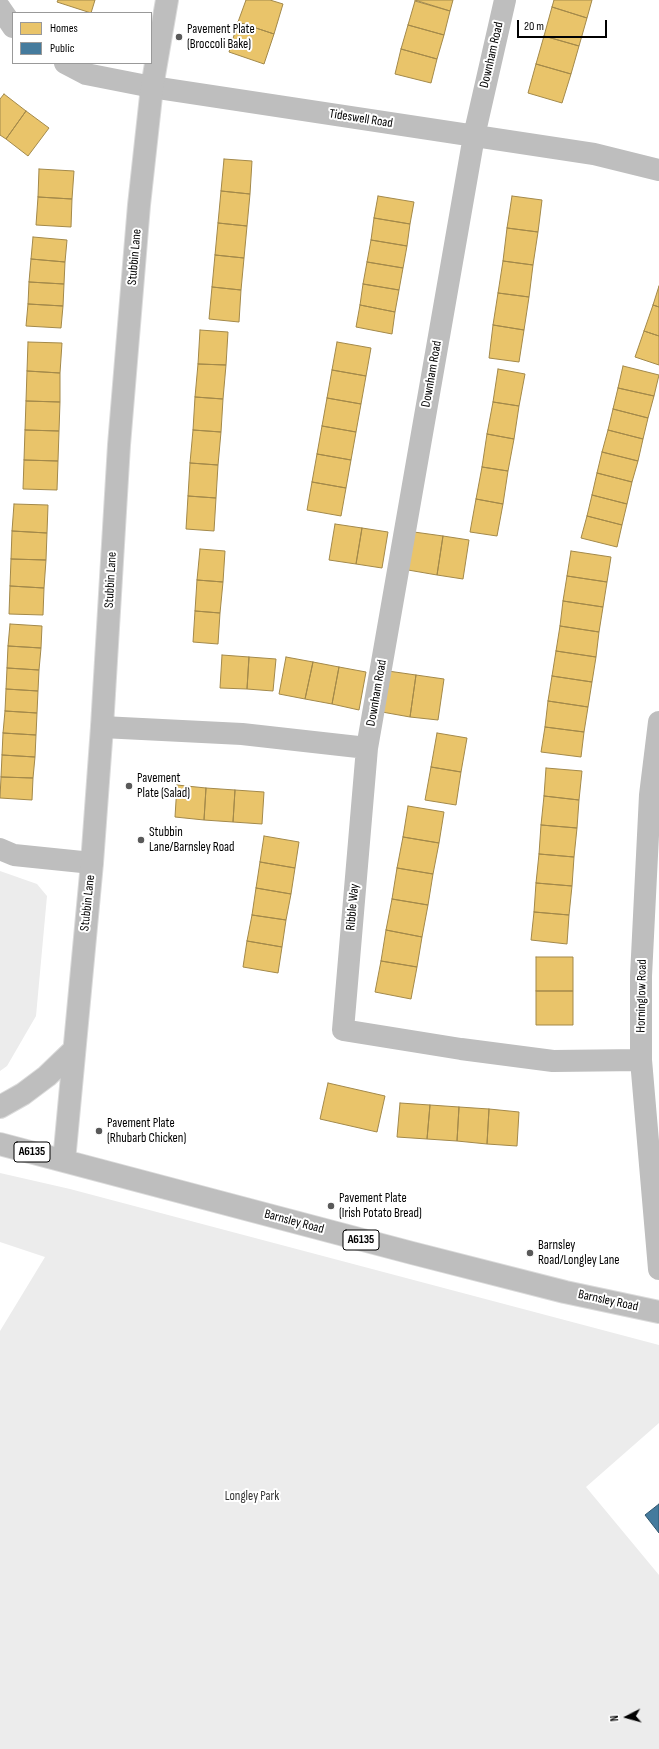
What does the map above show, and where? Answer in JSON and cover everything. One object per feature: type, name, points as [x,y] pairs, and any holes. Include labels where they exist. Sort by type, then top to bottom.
[{"type":"street","name":"Stubbin Lane","points":[[64,1161],[92,863],[102,727],[119,445],[139,205],[152,87],[167,0]]},
{"type":"street","name":"Downham Road","points":[[367,748],[474,136],[505,0]]},
{"type":"street","points":[[0,8],[12,26]]},
{"type":"street","name":"Tideswell Road","points":[[67,64],[86,74],[152,87],[594,154],[659,170]]},
{"type":"street","name":"Horninglow Road","points":[[659,722],[650,795],[641,976],[641,1060],[659,1269]]},
{"type":"street","points":[[102,727],[242,734],[367,748]]},
{"type":"street","name":"Ribble Way","points":[[367,748],[343,1030],[461,1049],[553,1061],[641,1060]]},
{"type":"street","points":[[0,849],[14,855],[92,863]]},
{"type":"street","points":[[0,1107],[23,1094],[47,1076],[74,1051]]},
{"type":"street","name":"Barnsley Road","points":[[0,1144],[427,1257],[565,1292],[659,1312]]},
{"type":"green space","points":[[0,871],[37,884],[47,896],[36,1016],[7,1066],[0,1071]]},
{"type":"green space","name":"Longley Park","points":[[0,1173],[70,1189],[659,1345],[659,1423],[586,1487],[659,1575],[659,1749],[0,1749],[0,1331],[45,1257],[0,1242]]},
{"type":"building: Homes","points":[[58,0],[95,0],[91,12],[57,2]]},
{"type":"building: Homes","points":[[246,0],[270,0],[283,4],[274,34],[238,22]]},
{"type":"building: Homes","points":[[415,0],[453,0],[450,11]]},
{"type":"building: Homes","points":[[554,0],[592,0],[587,18],[552,7]]},
{"type":"building: Homes","points":[[415,1],[450,11],[444,35],[408,25]]},
{"type":"building: Homes","points":[[552,7],[587,18],[579,46],[544,36]]},
{"type":"building: Homes","points":[[238,22],[274,34],[264,64],[229,52]]},
{"type":"building: Homes","points":[[408,25],[444,35],[437,59],[401,49]]},
{"type":"building: Homes","points":[[544,36],[579,46],[571,74],[536,64]]},
{"type":"building: Homes","points":[[401,49],[437,59],[431,83],[395,74]]},
{"type":"building: Homes","points":[[536,64],[571,74],[562,103],[528,93]]},
{"type":"building: Homes","points":[[4,94],[26,111],[6,139],[0,135],[0,99]]},
{"type":"building: Homes","points":[[26,111],[49,128],[28,156],[6,139]]},
{"type":"building: Homes","points":[[224,159],[252,161],[250,194],[221,191]]},
{"type":"building: Homes","points":[[39,169],[74,171],[72,199],[38,197]]},
{"type":"building: Homes","points":[[221,191],[250,194],[247,226],[218,223]]},
{"type":"building: Homes","points":[[378,196],[414,202],[410,224],[374,218]]},
{"type":"building: Homes","points":[[512,196],[542,200],[538,232],[507,228]]},
{"type":"building: Homes","points":[[38,197],[72,199],[71,227],[36,225]]},
{"type":"building: Homes","points":[[374,218],[410,224],[407,246],[371,240]]},
{"type":"building: Homes","points":[[218,223],[247,226],[244,258],[215,255]]},
{"type":"building: Homes","points":[[507,228],[538,232],[533,265],[503,261]]},
{"type":"building: Homes","points":[[33,237],[67,240],[65,262],[31,259]]},
{"type":"building: Homes","points":[[371,240],[407,246],[403,268],[367,262]]},
{"type":"building: Homes","points":[[215,255],[244,258],[241,290],[212,287]]},
{"type":"building: Homes","points":[[31,259],[65,262],[64,284],[29,282]]},
{"type":"building: Homes","points":[[503,261],[533,265],[529,297],[498,293]]},
{"type":"building: Homes","points":[[367,262],[403,268],[399,290],[363,284]]},
{"type":"building: Homes","points":[[29,282],[64,284],[63,306],[28,304]]},
{"type":"building: Homes","points":[[363,284],[399,290],[395,312],[360,305]]},
{"type":"building: Homes","points":[[659,286],[659,307],[653,305]]},
{"type":"building: Homes","points":[[212,287],[241,290],[239,322],[209,319]]},
{"type":"building: Homes","points":[[498,293],[529,297],[524,330],[493,325]]},
{"type":"building: Homes","points":[[28,304],[63,306],[61,328],[26,326]]},
{"type":"building: Homes","points":[[360,305],[395,312],[392,334],[356,327]]},
{"type":"building: Homes","points":[[653,305],[659,307],[659,336],[644,331]]},
{"type":"building: Homes","points":[[493,325],[524,330],[519,362],[489,358]]},
{"type":"building: Homes","points":[[200,330],[228,332],[226,365],[198,364]]},
{"type":"building: Homes","points":[[644,331],[659,336],[659,365],[635,357]]},
{"type":"building: Homes","points":[[28,342],[62,343],[60,373],[27,371]]},
{"type":"building: Homes","points":[[337,342],[371,348],[366,376],[332,370]]},
{"type":"building: Homes","points":[[198,364],[226,365],[223,399],[195,397]]},
{"type":"building: Homes","points":[[623,366],[659,375],[654,396],[618,388]]},
{"type":"building: Homes","points":[[498,369],[525,374],[519,406],[493,402]]},
{"type":"building: Homes","points":[[332,370],[366,376],[361,404],[327,398]]},
{"type":"building: Homes","points":[[27,371],[60,373],[60,402],[26,401]]},
{"type":"building: Homes","points":[[618,388],[654,396],[648,418],[613,409]]},
{"type":"building: Homes","points":[[195,397],[223,399],[221,432],[193,430]]},
{"type":"building: Homes","points":[[327,398],[361,404],[356,432],[322,426]]},
{"type":"building: Homes","points":[[26,401],[60,402],[59,431],[25,430]]},
{"type":"building: Homes","points":[[493,402],[519,406],[514,439],[487,434]]},
{"type":"building: Homes","points":[[613,409],[648,418],[643,439],[608,430]]},
{"type":"building: Homes","points":[[322,426],[356,432],[351,460],[317,454]]},
{"type":"building: Homes","points":[[25,430],[59,431],[58,461],[24,460]]},
{"type":"building: Homes","points":[[193,430],[221,432],[218,465],[190,463]]},
{"type":"building: Homes","points":[[608,430],[643,439],[638,461],[602,452]]},
{"type":"building: Homes","points":[[487,434],[514,439],[508,471],[482,467]]},
{"type":"building: Homes","points":[[602,452],[638,461],[632,482],[597,473]]},
{"type":"building: Homes","points":[[317,454],[351,460],[346,488],[312,482]]},
{"type":"building: Homes","points":[[24,460],[58,461],[57,490],[23,489]]},
{"type":"building: Homes","points":[[190,463],[218,465],[216,498],[188,496]]},
{"type":"building: Homes","points":[[482,467],[508,471],[503,504],[476,499]]},
{"type":"building: Homes","points":[[597,473],[632,482],[627,504],[592,495]]},
{"type":"building: Homes","points":[[312,482],[346,488],[341,516],[307,510]]},
{"type":"building: Homes","points":[[592,495],[627,504],[622,525],[587,516]]},
{"type":"building: Homes","points":[[188,496],[216,498],[214,531],[186,529]]},
{"type":"building: Homes","points":[[476,499],[503,504],[497,536],[470,532]]},
{"type":"building: Homes","points":[[14,504],[48,505],[47,533],[12,531]]},
{"type":"building: Homes","points":[[587,516],[622,525],[617,547],[581,538]]},
{"type":"building: Homes","points":[[335,524],[362,528],[356,564],[329,560]]},
{"type":"building: Homes","points":[[362,528],[388,532],[382,568],[356,564]]},
{"type":"building: Homes","points":[[12,531],[47,533],[46,560],[11,559]]},
{"type":"building: Homes","points":[[414,532],[443,536],[437,575],[408,570]]},
{"type":"building: Homes","points":[[443,536],[469,540],[463,579],[437,575]]},
{"type":"building: Homes","points":[[200,549],[225,551],[223,582],[197,580]]},
{"type":"building: Homes","points":[[571,551],[611,557],[607,582],[567,576]]},
{"type":"building: Homes","points":[[11,559],[46,560],[44,588],[10,586]]},
{"type":"building: Homes","points":[[567,576],[607,582],[603,607],[563,601]]},
{"type":"building: Homes","points":[[197,580],[223,582],[220,613],[195,611]]},
{"type":"building: Homes","points":[[10,586],[44,588],[43,615],[9,614]]},
{"type":"building: Homes","points":[[563,601],[603,607],[599,632],[560,626]]},
{"type":"building: Homes","points":[[195,611],[220,613],[218,644],[193,642]]},
{"type":"building: Homes","points":[[10,624],[42,626],[41,648],[8,646]]},
{"type":"building: Homes","points":[[560,626],[599,632],[596,657],[556,651]]},
{"type":"building: Homes","points":[[8,646],[41,648],[39,670],[7,668]]},
{"type":"building: Homes","points":[[556,651],[596,657],[592,682],[552,676]]},
{"type":"building: Homes","points":[[222,655],[249,657],[247,689],[220,688]]},
{"type":"building: Homes","points":[[249,657],[276,659],[273,691],[247,689]]},
{"type":"building: Homes","points":[[286,657],[313,662],[305,699],[279,694]]},
{"type":"building: Homes","points":[[313,662],[339,667],[332,704],[305,699]]},
{"type":"building: Homes","points":[[339,667],[366,672],[359,710],[332,704]]},
{"type":"building: Homes","points":[[7,668],[39,670],[38,691],[6,689]]},
{"type":"building: Homes","points":[[388,671],[416,675],[410,717],[382,712]]},
{"type":"building: Homes","points":[[416,675],[444,679],[438,720],[410,717]]},
{"type":"building: Homes","points":[[552,676],[592,682],[588,707],[548,701]]},
{"type":"building: Homes","points":[[6,689],[38,691],[37,713],[5,711]]},
{"type":"building: Homes","points":[[548,701],[588,707],[584,732],[545,727]]},
{"type":"building: Homes","points":[[5,711],[37,713],[36,735],[3,733]]},
{"type":"building: Homes","points":[[545,727],[584,732],[581,757],[541,752]]},
{"type":"building: Homes","points":[[3,733],[36,735],[35,757],[2,755]]},
{"type":"building: Homes","points":[[437,733],[467,738],[461,772],[431,767]]},
{"type":"building: Homes","points":[[2,755],[35,757],[33,778],[1,777]]},
{"type":"building: Homes","points":[[431,767],[461,772],[456,805],[425,800]]},
{"type":"building: Homes","points":[[546,768],[582,771],[579,800],[544,796]]},
{"type":"building: Homes","points":[[1,777],[33,778],[32,800],[0,798]]},
{"type":"building: Homes","points":[[177,785],[206,788],[204,820],[175,817]]},
{"type":"building: Homes","points":[[206,788],[235,790],[233,822],[204,820]]},
{"type":"building: Homes","points":[[235,790],[264,792],[262,824],[233,822]]},
{"type":"building: Homes","points":[[544,796],[579,800],[577,828],[541,825]]},
{"type":"building: Homes","points":[[408,806],[444,812],[439,843],[403,837]]},
{"type":"building: Homes","points":[[541,825],[577,828],[574,857],[539,854]]},
{"type":"building: Homes","points":[[264,836],[299,842],[295,868],[260,862]]},
{"type":"building: Homes","points":[[403,837],[439,843],[433,874],[397,868]]},
{"type":"building: Homes","points":[[539,854],[574,857],[572,886],[536,883]]},
{"type":"building: Homes","points":[[260,862],[295,868],[291,894],[256,888]]},
{"type":"building: Homes","points":[[397,868],[433,874],[428,905],[392,899]]},
{"type":"building: Homes","points":[[536,883],[572,886],[569,915],[534,912]]},
{"type":"building: Homes","points":[[256,888],[291,894],[286,920],[252,915]]},
{"type":"building: Homes","points":[[392,899],[428,905],[422,937],[386,930]]},
{"type":"building: Homes","points":[[534,912],[569,915],[567,944],[531,940]]},
{"type":"building: Homes","points":[[252,915],[286,920],[282,947],[247,941]]},
{"type":"building: Homes","points":[[386,930],[422,937],[417,967],[381,961]]},
{"type":"building: Homes","points":[[247,941],[282,947],[278,973],[243,967]]},
{"type":"building: Homes","points":[[536,957],[573,957],[573,991],[536,991]]},
{"type":"building: Homes","points":[[381,961],[417,967],[411,999],[375,992]]},
{"type":"building: Homes","points":[[536,991],[573,991],[573,1025],[536,1025]]},
{"type":"building: Homes","points":[[328,1083],[385,1096],[377,1132],[320,1119]]},
{"type":"building: Homes","points":[[400,1103],[430,1105],[427,1139],[397,1137]]},
{"type":"building: Homes","points":[[430,1105],[459,1107],[457,1141],[427,1139]]},
{"type":"building: Homes","points":[[459,1107],[489,1109],[487,1144],[457,1141]]},
{"type":"building: Homes","points":[[489,1109],[519,1112],[517,1146],[487,1144]]},
{"type":"building: Public","points":[[659,1504],[659,1533],[645,1515]]},
{"type":"place","name":"Pavement Plate (Broccoli Bake)","points":[[179,37]]},
{"type":"place","name":"Pavement Plate (Salad)","points":[[129,786]]},
{"type":"place","name":"Stubbin Lane/Barnsley Road","points":[[141,840]]},
{"type":"place","name":"Pavement Plate (Rhubarb Chicken)","points":[[99,1131]]},
{"type":"place","name":"Pavement Plate (Irish Potato Bread)","points":[[331,1206]]},
{"type":"place","name":"Barnsley Road/Longley Lane","points":[[530,1253]]}]
